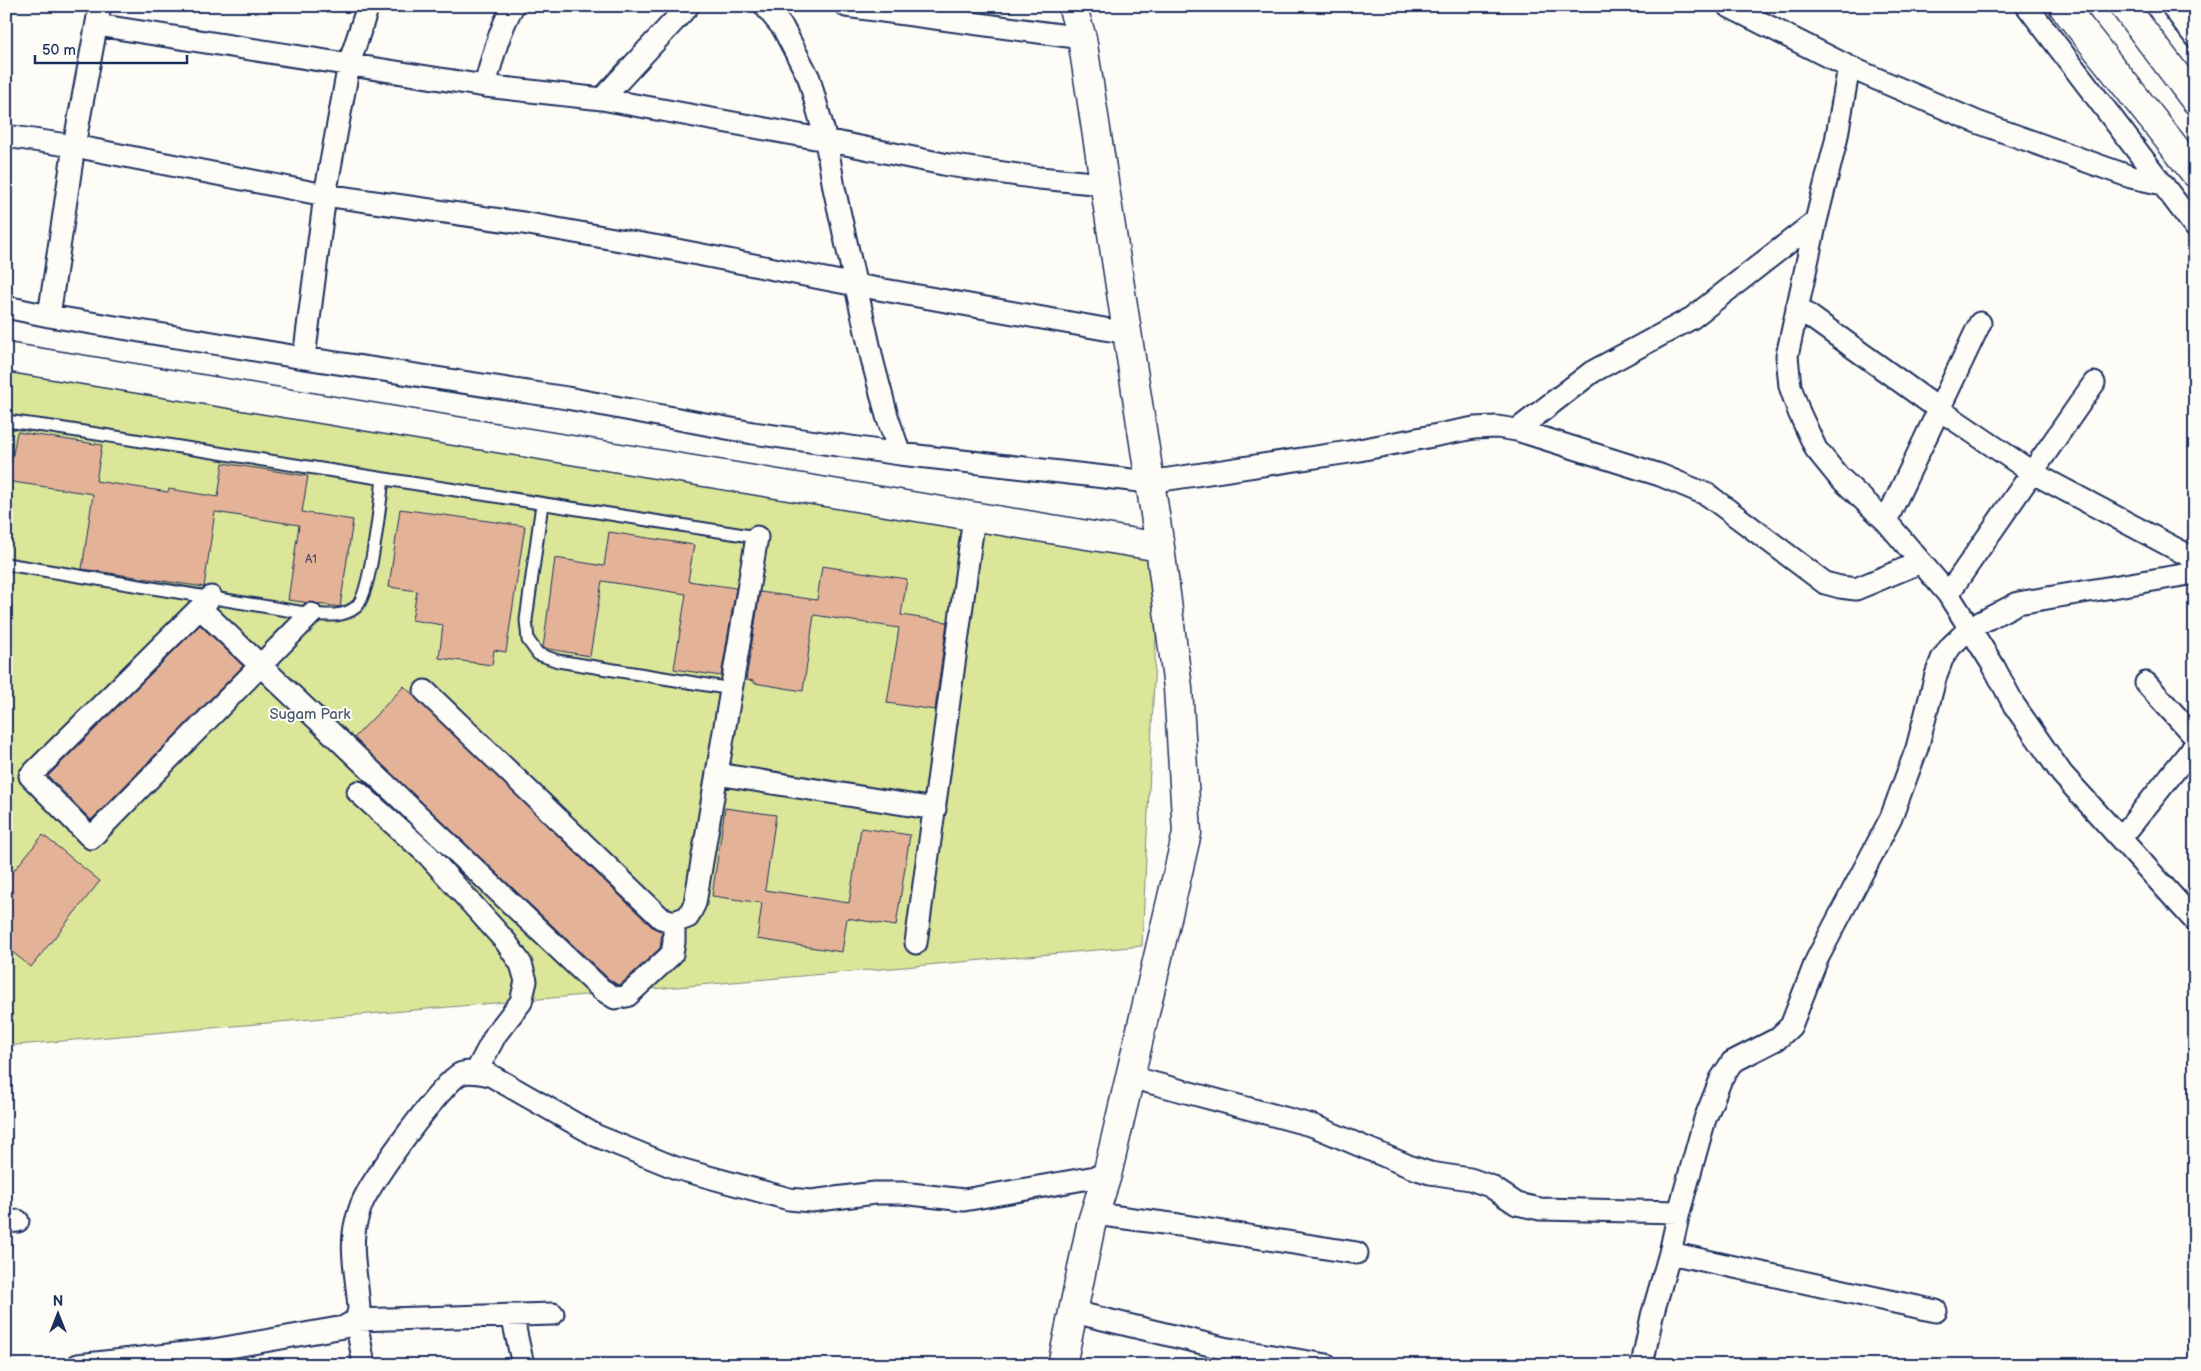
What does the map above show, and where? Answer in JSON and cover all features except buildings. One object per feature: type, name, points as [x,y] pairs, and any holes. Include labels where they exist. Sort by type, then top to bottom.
[{"type":"main road","points":[[1062,1365],[1095,1214],[1107,1175],[1188,833],[1178,688],[1160,547],[1082,38],[1072,6]]},
{"type":"main road","points":[[2063,6],[2195,174]]},
{"type":"main road","points":[[2124,6],[2195,100]]},
{"type":"main road","points":[[6,357],[1160,547]]},
{"type":"street","points":[[304,358],[325,195],[349,64],[368,6]]},
{"type":"street","points":[[485,86],[505,20],[513,6]]},
{"type":"street","points":[[602,99],[688,6]]},
{"type":"street","points":[[765,6],[783,28],[809,78],[826,140],[884,408],[900,454]]},
{"type":"street","points":[[846,6],[1082,38]]},
{"type":"street","points":[[1728,6],[1848,67],[1977,122],[2131,177],[2163,184]]},
{"type":"street","points":[[2027,6],[2195,227]]},
{"type":"street","points":[[2172,6],[2195,37]]},
{"type":"street","points":[[49,316],[74,146],[99,16],[349,64],[485,86],[602,99],[826,140],[948,165],[1039,178],[1104,184]]},
{"type":"street","points":[[1848,67],[1836,140],[1816,221],[1787,356],[1790,386],[1799,412],[1816,449],[1838,476],[1886,521],[1948,594],[1970,628],[2014,706],[2062,774],[2195,921]]},
{"type":"street","points":[[6,136],[74,146],[325,195],[523,224],[677,250],[856,285],[1127,333]]},
{"type":"street","points":[[1517,430],[1592,372],[1692,318],[1816,221]]},
{"type":"street","points":[[6,307],[49,316],[304,358],[567,398],[753,433],[900,454],[1149,482],[1349,452],[1474,428],[1497,427],[1517,430],[1660,475],[1708,495],[1826,583],[1856,589],[1921,562]]},
{"type":"street","points":[[1797,307],[1940,410],[2033,473],[2195,559]]},
{"type":"street","points":[[1886,521],[1980,323]]},
{"type":"street","points":[[1948,594],[2094,383]]},
{"type":"street","points":[[916,943],[974,517]]},
{"type":"street","points":[[425,691],[661,918],[674,922],[688,917],[695,904],[757,537]]},
{"type":"street","points":[[1642,1365],[1652,1316],[1670,1253],[1679,1212],[1705,1119],[1721,1079],[1732,1062],[1777,1039],[1791,1026],[1817,959],[1891,818],[1917,748],[1942,659],[1951,646],[1970,628],[2018,602],[2195,573]]},
{"type":"street","points":[[311,614],[261,666],[91,838],[30,776],[206,603],[261,666],[601,989],[615,998],[627,996],[672,954],[674,922]]},
{"type":"street","points":[[2146,684],[2195,737]]},
{"type":"street","points":[[2121,838],[2195,745]]},
{"type":"street","points":[[718,774],[935,809]]},
{"type":"street","points":[[358,792],[428,855],[506,942],[521,964],[526,981],[521,1002],[496,1034],[476,1072]]},
{"type":"street","points":[[364,1365],[356,1320],[359,1310],[354,1239],[356,1224],[364,1199],[405,1137],[446,1084],[461,1073],[476,1072],[490,1075],[597,1136],[676,1168],[790,1199],[811,1201],[875,1193],[902,1192],[964,1200],[1107,1175]]},
{"type":"street","points":[[1130,1077],[1314,1126],[1417,1169],[1430,1173],[1470,1179],[1490,1186],[1517,1204],[1540,1210],[1679,1212]]},
{"type":"street","points":[[1095,1214],[1357,1253]]},
{"type":"street","points":[[1670,1253],[1936,1311]]},
{"type":"street","points":[[1074,1312],[1223,1348],[1327,1365]]},
{"type":"street","points":[[78,1365],[214,1350],[344,1326],[356,1320],[553,1314]]},
{"type":"street","points":[[512,1315],[523,1365]]},
{"type":"lane","points":[[6,422],[757,537]]},
{"type":"lane","points":[[6,564],[206,603],[338,616],[357,606],[366,588],[383,479]]},
{"type":"lane","points":[[542,504],[526,620],[528,640],[538,654],[558,661],[732,688]]},
{"type":"green space","name":"Sugam Park","points":[[6,357],[1160,547],[1142,946],[6,1046]]}]
